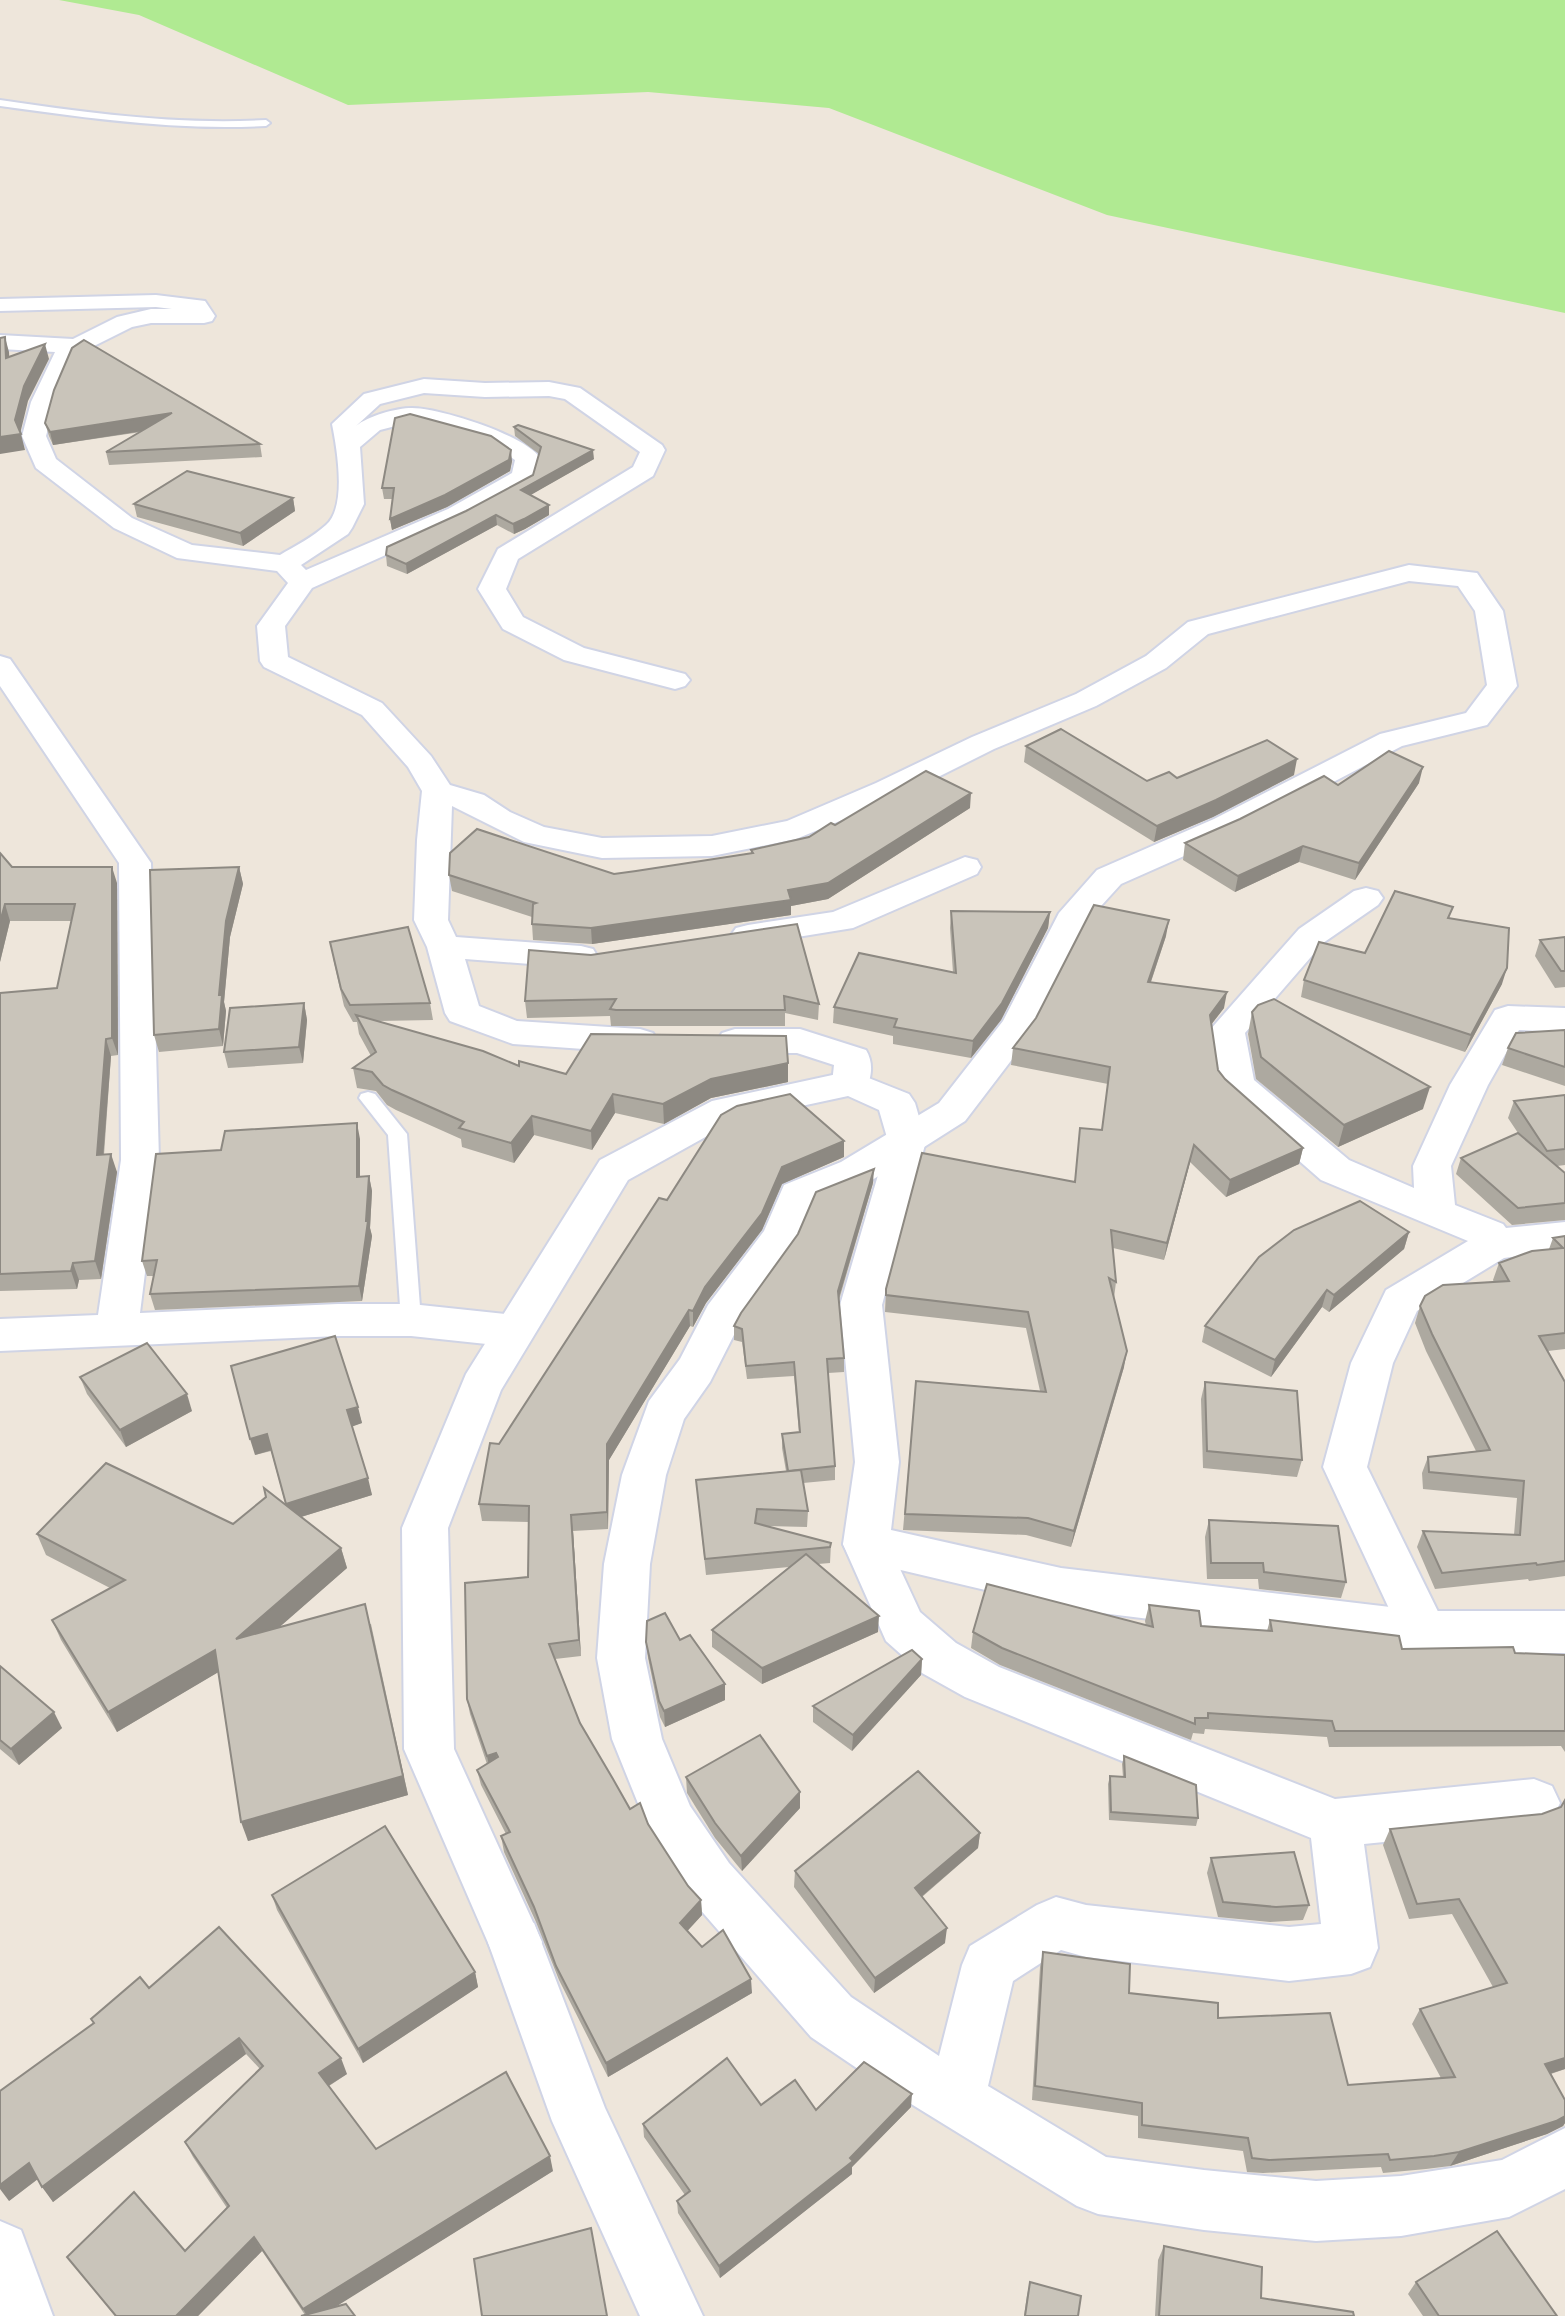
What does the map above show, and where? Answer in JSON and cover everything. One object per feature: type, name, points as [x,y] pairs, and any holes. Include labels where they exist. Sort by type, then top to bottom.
[{"type":"street","points":[[0,305],[156,301],[197,306],[204,316],[152,316],[125,322],[76,346],[63,356],[43,402],[34,436],[45,463],[123,523],[186,552],[293,573],[388,542],[457,513],[524,477],[528,458],[502,440],[434,419],[411,415],[373,425],[348,445]]},
{"type":"street","points":[[0,342],[76,346]]},
{"type":"street","points":[[669,1041],[617,1041],[513,1032],[463,1013],[444,947],[431,920],[433,840],[438,792],[420,762],[372,709],[274,662],[271,626],[293,573],[339,528],[351,503],[348,445],[344,424],[372,399],[424,386],[485,390],[548,389],[572,393],[653,450],[644,471],[507,555],[492,589],[513,623],[574,654],[675,680]]},
{"type":"street","points":[[438,792],[473,802],[499,819],[535,835],[602,848],[712,846],[796,829],[887,790],[983,743],[1086,700],[1156,662],[1198,628],[1409,573],[1467,579],[1489,611],[1502,686],[1476,719],[1391,740],[1225,826],[1109,877],[1076,913],[1018,1025],[952,1112],[855,1172],[798,1195],[782,1236],[723,1316],[695,1370],[664,1413],[643,1475],[627,1564],[621,1658],[637,1739],[670,1821],[710,1881],[831,2017],[915,2074],[1098,2185],[1204,2200],[1316,2211],[1401,2206],[1508,2188],[1565,2157]]},
{"type":"street","points":[[0,665],[135,863],[140,1160],[117,1331]]},
{"type":"street","points":[[714,940],[841,921],[965,867]]},
{"type":"street","points":[[1366,898],[1311,936],[1227,1031],[1236,1085],[1335,1170],[1489,1234],[1495,1244]]},
{"type":"street","points":[[444,947],[592,958],[606,956]]},
{"type":"street","points":[[1436,1213],[1432,1166],[1469,1085],[1508,1018],[1565,1020]]},
{"type":"street","points":[[709,1041],[800,1041],[853,1059],[851,1083]]},
{"type":"street","points":[[672,2316],[581,2122],[515,1942],[429,1749],[425,1528],[481,1386],[614,1170],[725,1110],[851,1083],[897,1103],[907,1141],[861,1305],[877,1462],[866,1544],[902,1626],[939,1658],[982,1682],[1335,1823],[1534,1803]]},
{"type":"street","points":[[1424,1632],[1345,1467],[1372,1363],[1401,1301],[1495,1244],[1565,1236]]},
{"type":"street","points":[[0,1335],[338,1320],[411,1320],[514,1331]]},
{"type":"street","points":[[866,1544],[1060,1588],[1424,1632],[1565,1632]]},
{"type":"street","points":[[957,2098],[989,1965],[1056,1923],[1086,1931],[1289,1954],[1350,1948],[1335,1823]]},
{"type":"street","points":[[0,2250],[22,2316]]},
{"type":"lane","points":[[0,103],[76,114],[212,126],[266,123]]},
{"type":"lane","points":[[368,1098],[397,1134],[411,1320]]},
{"type":"green space","points":[[59,0],[1565,0],[1565,313],[1107,215],[829,108],[648,92],[348,105],[139,15]]},
{"type":"building","points":[[5,337],[6,358],[45,344],[24,386],[15,420],[21,434],[0,437],[0,338]]},
{"type":"building","points":[[84,340],[260,444],[106,452],[172,413],[50,432],[45,423],[54,390],[72,348]]},
{"type":"building","points":[[410,414],[491,436],[511,450],[509,460],[445,495],[390,519],[394,488],[382,488],[395,418]]},
{"type":"building","points":[[518,425],[593,450],[521,490],[549,505],[524,519],[513,524],[496,515],[406,564],[386,555],[387,547],[466,511],[533,475],[541,447],[514,427]]},
{"type":"building","points":[[187,471],[293,498],[240,533],[134,504]]},
{"type":"building","points":[[1061,729],[1147,781],[1169,772],[1177,778],[1267,740],[1297,759],[1157,826],[1026,746]]},
{"type":"building","points":[[1389,751],[1423,767],[1359,863],[1303,846],[1238,876],[1185,843],[1240,819],[1324,776],[1338,785]]},
{"type":"building","points":[[926,771],[971,793],[828,883],[788,890],[791,900],[591,928],[532,924],[533,904],[536,903],[449,875],[450,853],[477,829],[614,874],[753,853],[751,850],[809,837],[831,823],[835,825]]},
{"type":"building","points":[[0,853],[12,867],[112,867],[112,1038],[106,1039],[97,1155],[111,1154],[95,1261],[73,1263],[71,1271],[0,1274],[0,993],[57,988],[75,904],[5,904],[0,922]]},
{"type":"building","points":[[239,867],[226,921],[219,995],[222,995],[219,1029],[154,1035],[150,870]]},
{"type":"building","points":[[1395,891],[1453,907],[1448,918],[1509,928],[1507,968],[1471,1035],[1304,980],[1319,942],[1365,953]]},
{"type":"building","points":[[1094,905],[1169,920],[1148,982],[1227,992],[1210,1015],[1218,1070],[1303,1148],[1230,1180],[1194,1145],[1167,1243],[1111,1230],[1116,1282],[1109,1278],[1127,1351],[1074,1531],[1028,1518],[905,1514],[916,1381],[1046,1392],[1028,1312],[886,1295],[886,1289],[922,1153],[1075,1182],[1080,1128],[1102,1130],[1110,1067],[1013,1048],[1036,1018]]},
{"type":"building","points":[[951,911],[1050,912],[1002,1003],[973,1041],[894,1027],[897,1019],[834,1007],[859,953],[956,973]]},
{"type":"building","points":[[797,924],[819,1004],[784,996],[785,1010],[616,1010],[610,1009],[616,999],[525,1001],[529,950],[591,955]]},
{"type":"building","points":[[408,927],[430,1003],[350,1005],[341,989],[330,942]]},
{"type":"building","points":[[1565,937],[1565,971],[1561,971],[1540,940]]},
{"type":"building","points":[[1274,999],[1430,1087],[1344,1125],[1261,1057],[1252,1012],[1258,1005]]},
{"type":"building","points":[[304,1003],[299,1047],[224,1052],[230,1008]]},
{"type":"building","points":[[356,1015],[483,1051],[519,1066],[519,1061],[566,1074],[591,1034],[786,1036],[788,1063],[711,1079],[663,1104],[613,1094],[591,1131],[532,1116],[511,1143],[459,1128],[464,1122],[392,1090],[383,1085],[372,1072],[353,1068],[376,1052]]},
{"type":"building","points":[[1565,1030],[1565,1067],[1508,1048],[1516,1033]]},
{"type":"building","points":[[790,1094],[844,1141],[782,1167],[762,1213],[705,1287],[693,1311],[689,1310],[607,1444],[607,1512],[571,1515],[579,1640],[549,1644],[580,1723],[630,1809],[640,1803],[648,1824],[688,1886],[701,1900],[680,1923],[702,1947],[723,1930],[751,1979],[606,2063],[556,1966],[534,1907],[501,1836],[510,1832],[477,1770],[498,1757],[496,1753],[487,1756],[467,1699],[465,1583],[528,1577],[529,1506],[479,1504],[490,1443],[499,1444],[659,1198],[667,1200],[721,1115],[737,1106]]},
{"type":"building","points":[[1565,1095],[1565,1149],[1547,1151],[1514,1101]]},
{"type":"building","points":[[357,1123],[357,1177],[369,1176],[368,1221],[359,1286],[150,1294],[157,1260],[142,1261],[156,1154],[221,1150],[225,1131]]},
{"type":"building","points":[[1518,1133],[1565,1173],[1565,1203],[1518,1208],[1461,1158]]},
{"type":"building","points":[[874,1169],[838,1291],[844,1358],[827,1359],[835,1466],[788,1471],[782,1434],[800,1432],[794,1362],[746,1366],[742,1329],[734,1326],[798,1234],[816,1192]]},
{"type":"building","points":[[1360,1201],[1409,1232],[1334,1295],[1327,1290],[1275,1360],[1205,1326],[1259,1257],[1294,1230]]},
{"type":"building","points":[[1565,1236],[1565,1333],[1539,1336],[1565,1382],[1565,1561],[1442,1573],[1423,1531],[1520,1535],[1524,1481],[1429,1472],[1428,1457],[1490,1450],[1420,1306],[1425,1296],[1443,1285],[1509,1281],[1499,1263],[1532,1251],[1563,1248],[1553,1238]]},
{"type":"building","points":[[335,1336],[358,1407],[347,1410],[368,1478],[286,1504],[267,1434],[250,1439],[231,1366]]},
{"type":"building","points":[[147,1343],[187,1394],[120,1430],[80,1377]]},
{"type":"building","points":[[1205,1382],[1297,1391],[1302,1460],[1207,1451]]},
{"type":"building","points":[[106,1463],[233,1524],[266,1497],[264,1488],[341,1548],[236,1639],[365,1604],[403,1776],[241,1822],[215,1650],[108,1712],[52,1620],[125,1580],[37,1534]]},
{"type":"building","points":[[801,1470],[808,1511],[757,1509],[755,1523],[831,1543],[830,1547],[705,1559],[696,1480]]},
{"type":"building","points":[[1209,1520],[1338,1526],[1346,1582],[1264,1572],[1263,1563],[1211,1563]]},
{"type":"building","points":[[806,1554],[879,1616],[762,1668],[712,1630]]},
{"type":"building","points":[[987,1584],[1153,1627],[1149,1605],[1199,1611],[1201,1626],[1272,1631],[1270,1620],[1399,1636],[1402,1649],[1513,1647],[1515,1653],[1565,1655],[1565,1731],[1335,1731],[1332,1721],[1208,1713],[1208,1718],[1195,1718],[1195,1724],[1002,1648],[973,1632]]},
{"type":"building","points":[[665,1613],[680,1640],[690,1635],[725,1684],[664,1711],[659,1701],[646,1642],[647,1621]]},
{"type":"building","points":[[912,1650],[922,1659],[853,1735],[813,1706]]},
{"type":"building","points":[[0,1666],[54,1712],[11,1749],[0,1740]]},
{"type":"building","points":[[760,1735],[800,1792],[741,1856],[715,1823],[686,1777]]},
{"type":"building","points":[[1124,1756],[1196,1785],[1198,1818],[1111,1812],[1110,1776],[1125,1777]]},
{"type":"building","points":[[918,1771],[980,1833],[915,1888],[947,1928],[875,1978],[795,1871]]},
{"type":"building","points":[[1565,1800],[1565,2058],[1545,2064],[1565,2100],[1565,2116],[1556,2121],[1459,2152],[1434,2156],[1390,2160],[1388,2154],[1269,2160],[1252,2158],[1248,2138],[1142,2125],[1142,2103],[1035,2086],[1043,1952],[1130,1964],[1129,1993],[1218,2003],[1218,2018],[1330,2013],[1348,2085],[1455,2077],[1420,2009],[1507,1983],[1459,1899],[1417,1904],[1390,1829],[1542,1814],[1561,1807]]},
{"type":"building","points":[[385,1826],[475,1972],[358,2049],[272,1895]]},
{"type":"building","points":[[1294,1852],[1309,1905],[1276,1907],[1223,1902],[1211,1858]]},
{"type":"building","points":[[219,1927],[341,2058],[319,2073],[376,2149],[506,2072],[550,2156],[303,2309],[254,2237],[176,2316],[116,2316],[67,2257],[134,2192],[185,2251],[229,2206],[185,2142],[263,2066],[239,2038],[42,2187],[29,2163],[0,2185],[0,2091],[94,2023],[91,2019],[140,1977],[149,1988]]},
{"type":"building","points":[[727,2058],[761,2105],[795,2080],[816,2110],[864,2062],[912,2094],[850,2158],[853,2161],[719,2266],[677,2201],[690,2191],[643,2124]]},
{"type":"building","points":[[591,2228],[607,2316],[482,2316],[474,2259]]},
{"type":"building","points":[[1497,2231],[1557,2316],[1439,2316],[1416,2282]]},
{"type":"building","points":[[1164,2246],[1262,2267],[1261,2298],[1353,2312],[1354,2316],[1159,2316]]},
{"type":"building","points":[[1030,2282],[1081,2296],[1078,2316],[1025,2316]]},
{"type":"building","points":[[346,2304],[355,2316],[301,2316]]}]
